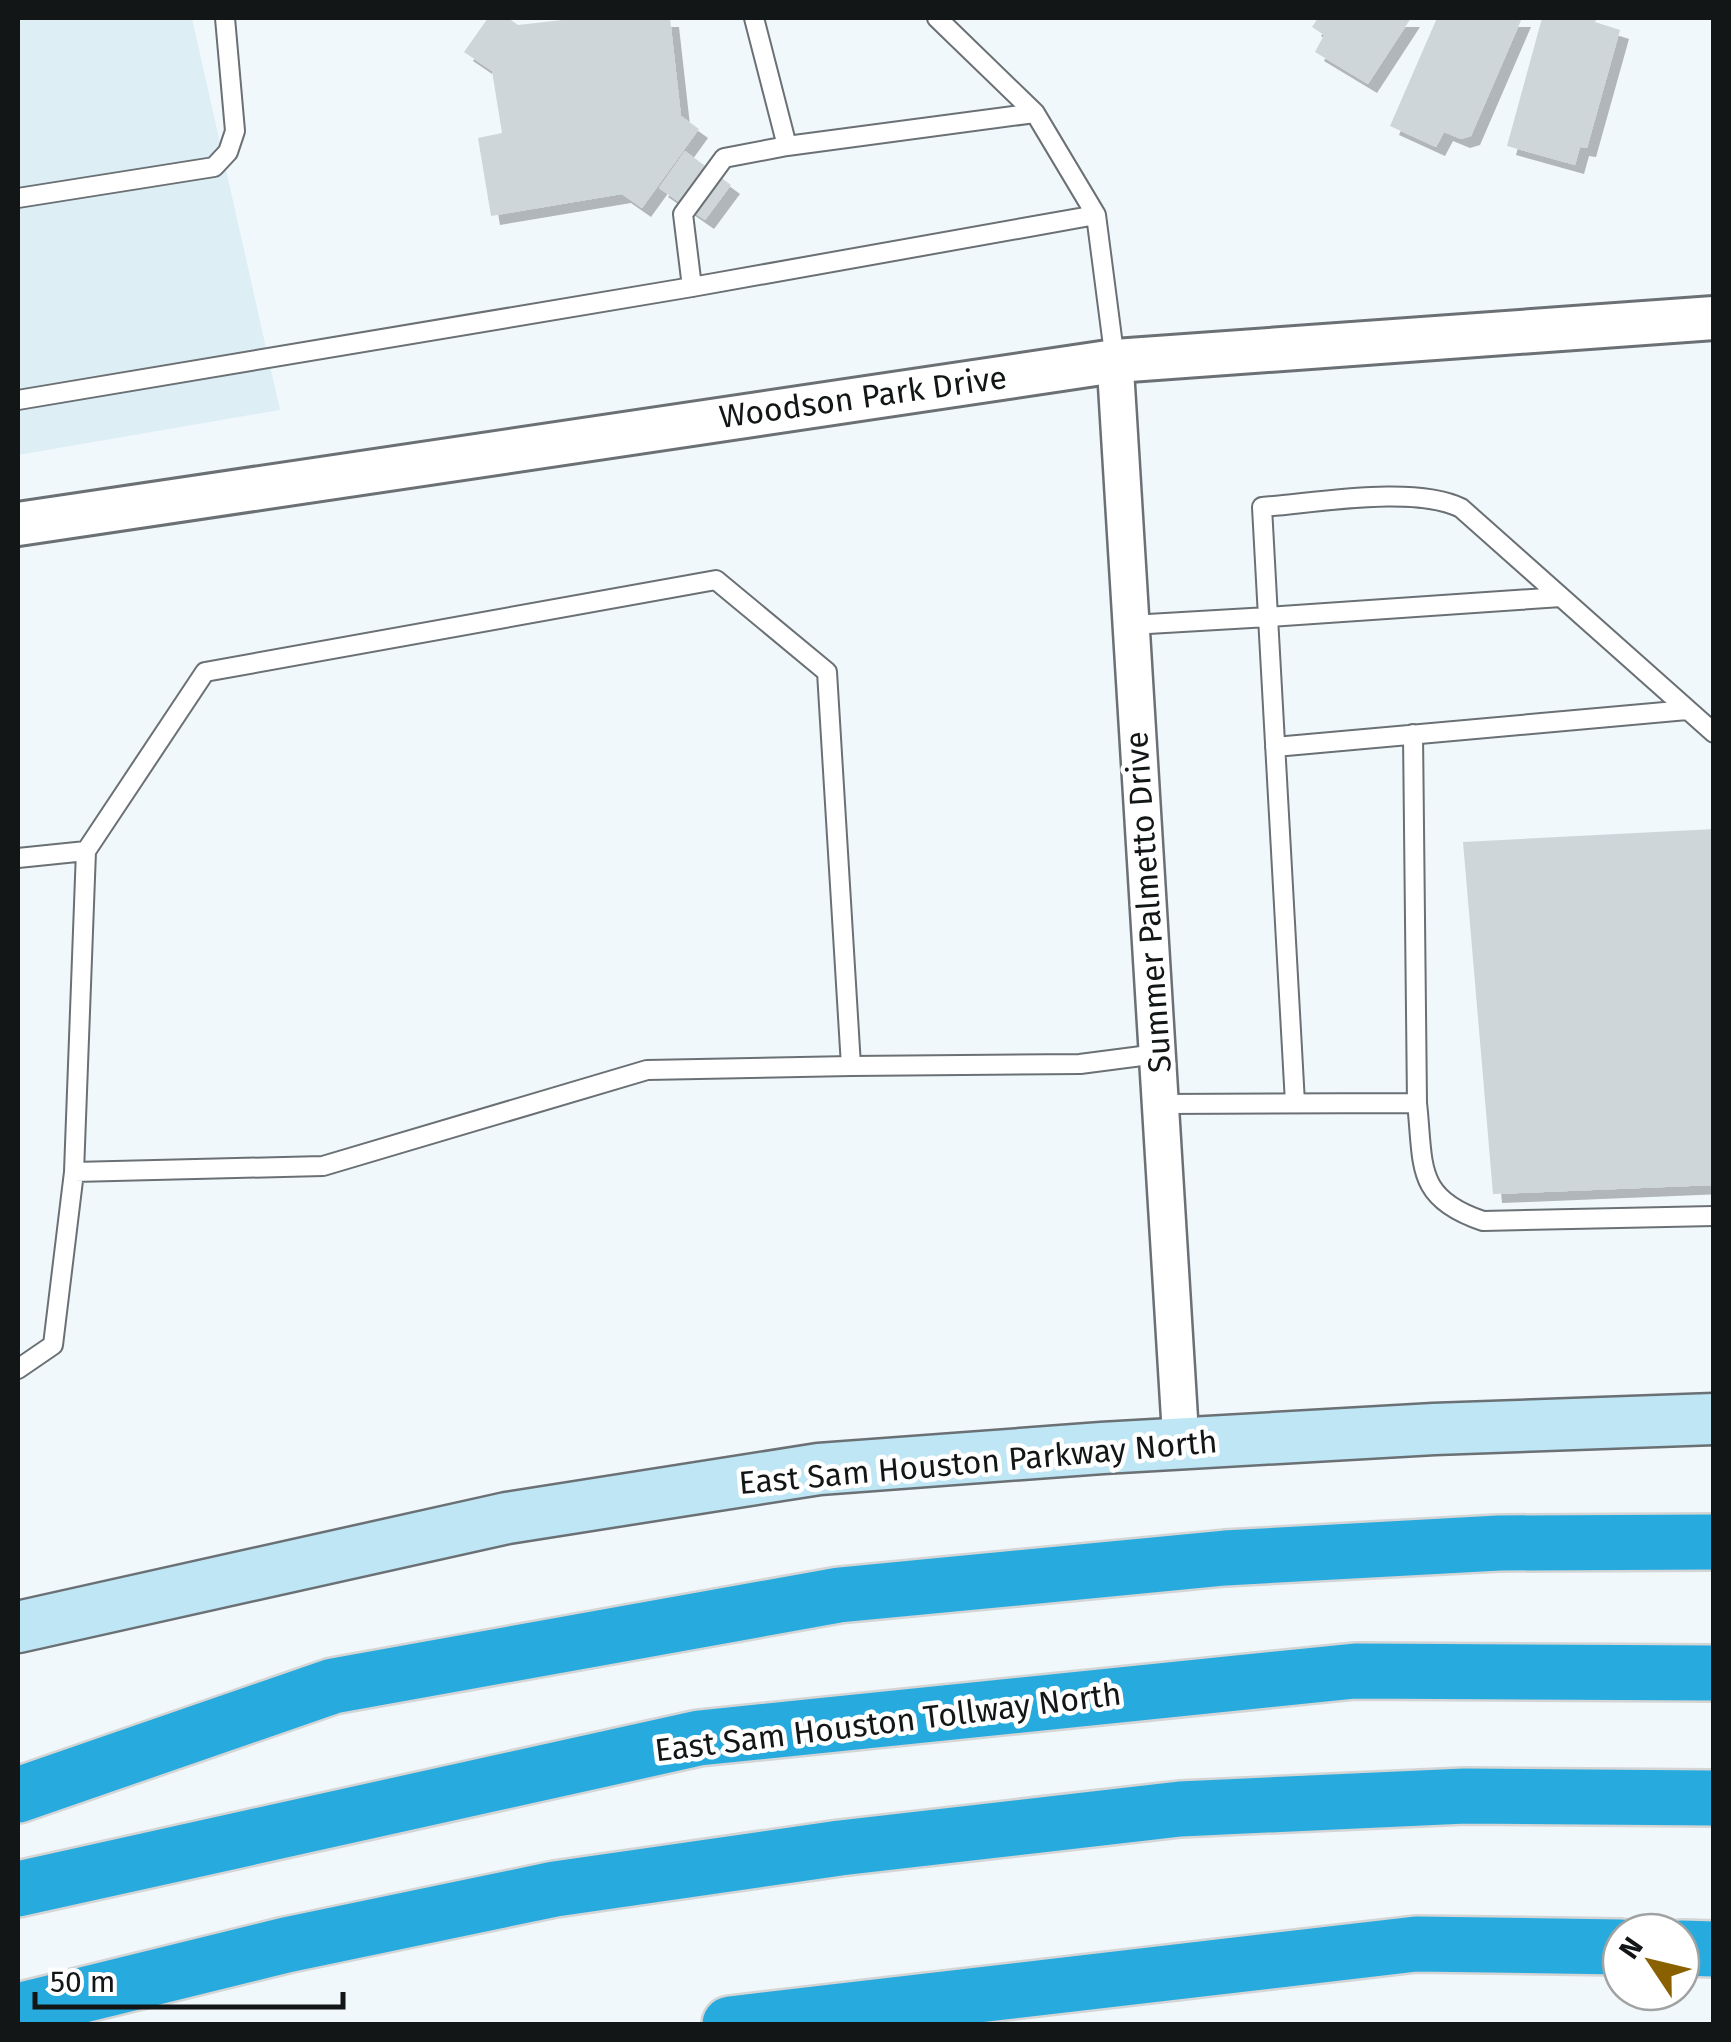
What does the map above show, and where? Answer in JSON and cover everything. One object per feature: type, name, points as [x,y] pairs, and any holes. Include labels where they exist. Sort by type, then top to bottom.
[{"type":"highway","points":[[18,1795],[333,1686],[838,1595],[1225,1558],[1499,1543],[1714,1542]]},
{"type":"highway","name":"East Sam Houston Tollway North","points":[[18,1890],[698,1738],[1355,1671],[1714,1673]]},
{"type":"highway","points":[[18,2011],[286,1946],[555,1890],[840,1848],[1180,1808],[1465,1796],[1714,1798]]},
{"type":"highway","points":[[730,2024],[1416,1944],[1601,1947]]},
{"type":"main road","name":"East Sam Houston Parkway North","points":[[18,1628],[507,1518],[820,1470],[1181,1443],[1434,1429],[1714,1420]]},
{"type":"main road","points":[[18,1591],[246,1578]]},
{"type":"street","name":"Woodson Park Drive","points":[[18,524],[1115,361],[1714,318]]},
{"type":"street","name":"Summer Palmetto Drive","points":[[1115,361],[1181,1443]]},
{"type":"lane","points":[[18,198],[214,167],[228,152],[235,131],[226,18]]},
{"type":"lane","points":[[754,18],[788,146]]},
{"type":"lane","points":[[937,18],[1036,113],[1096,215],[1115,361]]},
{"type":"lane","points":[[692,287],[683,214],[724,158],[1036,113]]},
{"type":"lane","points":[[18,400],[1096,215]]},
{"type":"lane","points":[[1295,1103],[1262,506],[1386,498],[1438,500],[1462,508],[1714,733]]},
{"type":"lane","points":[[18,1369],[53,1344],[74,1172],[86,851],[205,672],[716,580],[827,672],[851,1066]]},
{"type":"lane","points":[[1131,625],[1561,597]]},
{"type":"lane","points":[[1275,747],[1688,710]]},
{"type":"lane","points":[[1413,734],[1417,1103],[1429,1187],[1452,1208],[1483,1221],[1714,1216]]},
{"type":"lane","points":[[18,858],[86,851]]},
{"type":"lane","points":[[74,1172],[323,1166],[647,1070],[1080,1064],[1157,1054]]},
{"type":"lane","points":[[1161,1104],[1417,1103]]},
{"type":"shaded area","points":[[18,18],[192,18],[280,410],[18,455]]},
{"type":"building","points":[[488,18],[508,18],[518,25],[580,18],[670,18],[681,116],[699,129],[642,208],[622,194],[491,216],[478,138],[502,133],[492,71],[464,52]]},
{"type":"building","points":[[1318,18],[1411,18],[1368,84],[1315,52],[1324,35],[1312,27]]},
{"type":"building","points":[[1437,18],[1522,18],[1471,136],[1461,139],[1444,132],[1436,147],[1390,126]]},
{"type":"building","points":[[1542,18],[1597,18],[1595,22],[1620,30],[1587,148],[1580,147],[1575,165],[1507,146]]},
{"type":"building","points":[[685,151],[731,185],[705,220],[659,188]]},
{"type":"building","points":[[1714,829],[1714,1185],[1493,1194],[1463,842]]}]
